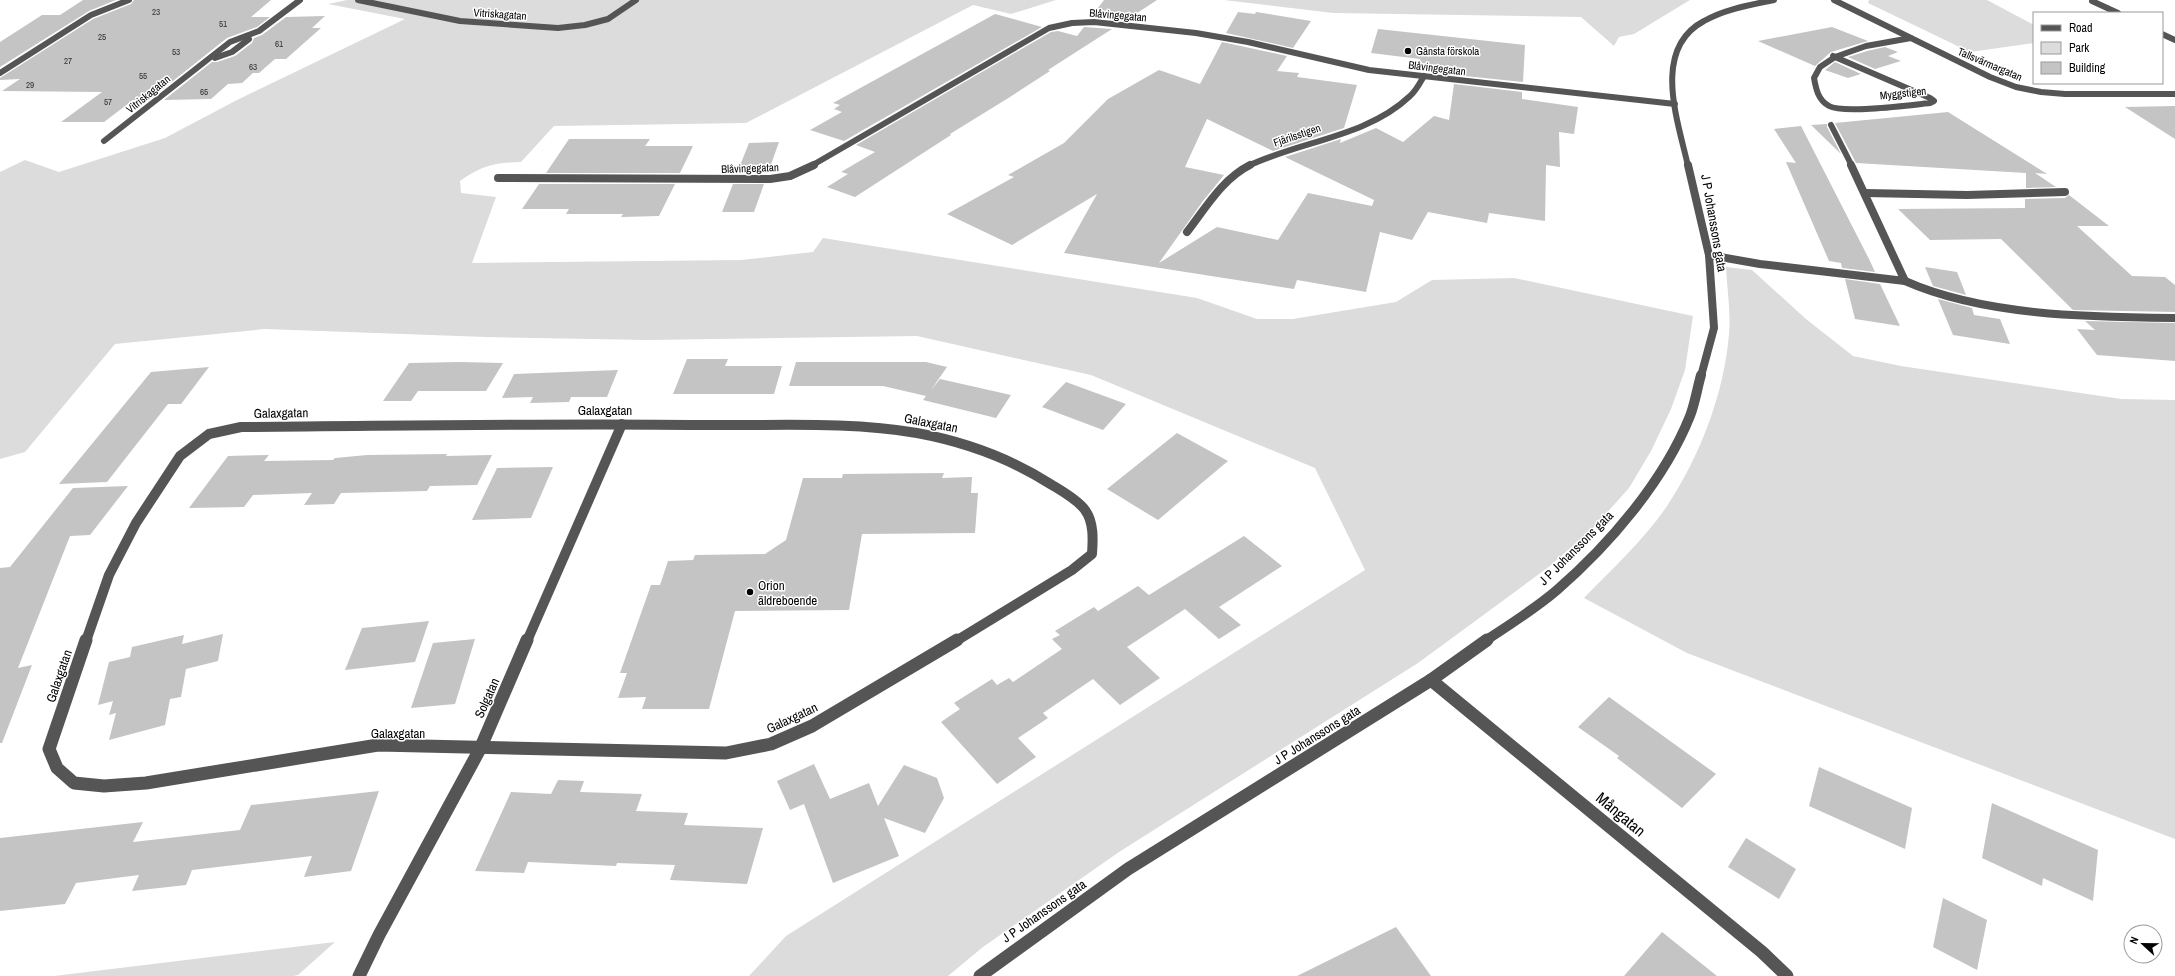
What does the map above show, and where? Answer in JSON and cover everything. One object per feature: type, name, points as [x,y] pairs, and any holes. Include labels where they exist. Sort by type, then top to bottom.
[{"type":"street","points":[[0,73],[91,14],[120,6],[129,0]]},
{"type":"street","name":"Vitriskagatan","points":[[104,141],[230,42],[259,31],[300,0]]},
{"type":"street","name":"Vitriskagatan","points":[[358,0],[460,21],[558,28],[585,25],[608,19],[625,10],[636,0]]},
{"type":"street","name":"J P Johanssons gata","points":[[980,976],[1128,869],[1431,680],[1556,591],[1612,537],[1645,495],[1667,460],[1690,416],[1714,328],[1709,255],[1675,104],[1671,72],[1676,51],[1687,33],[1704,21],[1726,11],[1774,0]]},
{"type":"street","name":"Tallsvärmargatan","points":[[1834,0],[1990,77],[2016,87],[2041,92],[2065,94],[2175,94]]},
{"type":"street","points":[[2092,1],[2116,12]]},
{"type":"street","name":"Blåvingegatan","points":[[498,178],[770,179],[790,176],[817,164],[1049,28],[1077,22],[1096,21],[1216,35],[1340,65],[1424,76],[1675,104]]},
{"type":"street","points":[[2163,34],[2175,40]]},
{"type":"street","name":"Myggstigen","points":[[1833,56],[1934,101],[1842,110],[1829,107],[1821,101],[1815,88],[1814,76],[1820,65],[1833,56],[1851,50],[1910,38]]},
{"type":"street","name":"Fjärilsstigen","points":[[1188,232],[1238,172],[1254,163],[1289,148],[1351,129],[1386,114],[1410,98],[1419,87],[1424,76]]},
{"type":"street","points":[[1831,125],[1865,192],[1905,281]]},
{"type":"street","points":[[1865,192],[1967,195],[2065,192]]},
{"type":"street","points":[[1709,255],[1760,264],[1905,281],[1932,293],[1960,300],[2019,309],[2104,317],[2175,318]]},
{"type":"street","name":"Solgatan","points":[[359,976],[379,935],[480,748],[622,424]]},
{"type":"street","name":"Galaxgatan","points":[[622,424],[871,427],[917,433],[970,445],[1002,457],[1030,471],[1062,491],[1085,510],[1093,532],[1092,554],[1072,570],[812,726],[771,744],[726,753],[480,748],[378,745],[146,784],[104,786],[74,783],[57,768],[49,749],[109,575],[136,522],[180,456],[209,434],[241,427],[622,424]]},
{"type":"street","name":"Mångatan","points":[[1431,680],[1762,952],[1787,976]]},
{"type":"green space","points":[[347,0],[1056,0],[1011,14],[973,5],[746,123],[554,126],[521,162],[496,164],[482,168],[460,181],[461,193],[496,197],[472,263],[741,260],[813,252],[823,238],[1197,298],[1257,319],[1293,319],[1396,302],[1432,280],[1514,278],[1693,316],[1685,370],[1671,409],[1651,451],[1629,488],[1595,526],[1550,566],[1418,663],[1119,852],[983,947],[948,976],[749,976],[786,936],[1365,570],[1315,468],[1091,375],[917,336],[647,340],[486,337],[265,329],[115,344],[25,452],[0,459],[0,172],[25,160],[59,172],[165,138],[237,100],[405,19],[328,4]]},
{"type":"green space","points":[[1224,0],[1690,0],[1634,34],[1619,37],[1614,46],[1581,17],[1333,13]]},
{"type":"green space","points":[[1869,0],[1987,0],[2033,24],[2033,43],[1970,52],[1868,3]]},
{"type":"green space","points":[[1726,267],[1752,270],[1806,319],[1853,356],[1901,366],[2121,399],[2175,400],[2175,839],[1687,653],[1584,598],[1627,554],[1658,519],[1679,487],[1700,445],[1716,402],[1726,357],[1730,317]]},
{"type":"green space","points":[[335,942],[298,975],[293,976],[54,976]]},
{"type":"building","points":[[83,0],[116,0],[89,11],[0,67],[0,42],[42,15],[60,15]]},
{"type":"building","points":[[134,0],[271,0],[251,17],[270,17],[257,27],[227,38],[149,100],[133,100],[104,122],[61,122],[102,92],[2,91],[20,79],[0,80],[0,78],[93,19],[131,4]]},
{"type":"building","points":[[1104,0],[1157,0],[1125,21],[1091,17]]},
{"type":"building","points":[[1238,12],[1255,14],[1256,12],[1311,21],[1293,48],[1226,33]]},
{"type":"building","points":[[995,14],[1042,27],[844,141],[810,130],[842,112],[834,109],[840,105],[833,103]]},
{"type":"building","points":[[325,16],[312,28],[321,28],[286,59],[275,59],[259,73],[253,73],[242,83],[228,84],[211,99],[164,100],[212,62],[217,62],[235,56],[252,43],[254,38],[262,35],[286,17]]},
{"type":"building","points":[[1084,27],[1112,29],[1048,70],[1050,71],[950,134],[951,135],[855,197],[827,187],[848,174],[841,172],[875,152],[856,145],[1051,32],[1058,31],[1077,36]]},
{"type":"building","points":[[1832,27],[1868,41],[1831,52],[1815,66],[1758,41]]},
{"type":"building","name":"Gånsta förskola","points":[[1378,29],[1525,45],[1523,82],[1455,75],[1456,67],[1419,63],[1420,59],[1371,53]]},
{"type":"building","points":[[1222,42],[1287,56],[1277,71],[1299,73],[1297,77],[1357,85],[1344,128],[1273,151],[1207,119],[1185,167],[1224,175],[1203,201],[1159,263],[1217,227],[1278,240],[1308,193],[1372,206],[1374,200],[1285,157],[1341,139],[1340,143],[1376,128],[1403,142],[1434,116],[1449,120],[1454,84],[1522,92],[1522,99],[1578,107],[1574,134],[1559,132],[1560,167],[1546,165],[1545,221],[1489,213],[1487,223],[1428,212],[1412,240],[1380,232],[1366,292],[1297,280],[1294,289],[1064,253],[1097,194],[1012,245],[947,214],[1014,177],[1008,175],[1064,143],[1108,99],[1159,70],[1200,84]]},
{"type":"building","points":[[1885,47],[1898,52],[1888,56],[1901,61],[1875,69],[1848,57],[1867,51]]},
{"type":"building","points":[[1835,62],[1861,74],[1848,78],[1825,70]]},
{"type":"building","points":[[2175,106],[2175,139],[2125,107]]},
{"type":"building","points":[[1948,112],[2047,174],[2035,173],[2056,187],[2026,188],[2026,173],[1856,163],[1835,123]]},
{"type":"building","points":[[1827,124],[1827,127],[1841,154],[1811,125]]},
{"type":"building","points":[[1801,126],[1875,272],[1842,268],[1841,263],[1829,261],[1786,162],[1796,163],[1774,129]]},
{"type":"building","points":[[569,139],[650,139],[645,146],[693,146],[680,173],[546,173]]},
{"type":"building","points":[[779,142],[768,173],[737,173],[749,143]]},
{"type":"building","points":[[539,184],[675,184],[659,216],[621,217],[623,214],[566,214],[569,209],[522,209]]},
{"type":"building","points":[[733,184],[764,184],[754,212],[722,212]]},
{"type":"building","points":[[2069,195],[2109,226],[2077,226],[2132,276],[2165,277],[2175,285],[2175,312],[2073,310],[2001,239],[1930,240],[1898,209],[2025,208],[2025,199],[2065,198]]},
{"type":"building","points":[[1925,267],[1957,272],[1966,295],[1933,286]]},
{"type":"building","points":[[1845,279],[1880,284],[1900,326],[1855,319]]},
{"type":"building","points":[[1938,299],[1972,308],[1974,315],[2000,319],[2010,344],[1953,335]]},
{"type":"building","points":[[2085,321],[2175,323],[2175,361],[2097,355],[2077,329],[2095,330]]},
{"type":"building","points":[[687,359],[728,359],[725,366],[782,366],[774,394],[673,394]]},
{"type":"building","points":[[796,362],[926,362],[947,367],[931,390],[940,379],[1011,395],[996,418],[923,400],[926,396],[883,386],[789,386]]},
{"type":"building","points":[[409,363],[503,363],[486,391],[418,391],[411,401],[383,401]]},
{"type":"building","points":[[209,367],[181,404],[168,404],[107,482],[59,484],[151,372]]},
{"type":"building","points":[[618,370],[607,397],[571,397],[569,402],[530,403],[533,397],[502,398],[514,374]]},
{"type":"building","points":[[1066,382],[1126,404],[1103,430],[1042,407]]},
{"type":"building","points":[[1177,433],[1228,461],[1158,520],[1107,489]]},
{"type":"building","points":[[447,454],[446,456],[492,455],[477,485],[430,486],[427,491],[341,493],[334,504],[304,505],[312,493],[253,495],[244,507],[189,508],[228,456],[269,455],[264,461],[333,460],[335,458],[367,455]]},
{"type":"building","points":[[553,467],[531,518],[472,520],[497,468]]},
{"type":"building","name":"Orion äldreboende","points":[[944,473],[942,478],[972,477],[971,493],[978,493],[975,533],[862,534],[849,610],[735,611],[709,709],[642,709],[646,697],[618,698],[627,673],[620,673],[651,585],[660,585],[668,561],[693,560],[695,555],[765,554],[786,540],[803,478],[842,478],[843,474]]},
{"type":"building","points":[[128,486],[90,535],[70,536],[18,668],[32,665],[2,743],[0,743],[0,568],[10,567],[73,488]]},
{"type":"building","points":[[1244,536],[1282,566],[1219,607],[1241,625],[1219,639],[1185,609],[1127,647],[1160,678],[1120,705],[1093,679],[1043,713],[1048,718],[1018,738],[1036,757],[997,784],[941,722],[960,709],[954,703],[992,679],[997,685],[1009,678],[1013,682],[1062,649],[1052,639],[1060,635],[1055,631],[1094,607],[1098,611],[1138,586],[1149,595]]},
{"type":"building","points":[[429,621],[415,662],[345,670],[362,628]]},
{"type":"building","points":[[223,634],[218,661],[186,669],[181,697],[170,699],[165,725],[109,740],[116,713],[109,715],[113,701],[98,705],[109,662],[130,657],[132,647],[184,635],[182,644]]},
{"type":"building","points":[[475,639],[455,704],[411,708],[433,643]]},
{"type":"building","points":[[1609,697],[1716,774],[1682,808],[1617,758],[1619,756],[1578,727]]},
{"type":"building","points":[[814,764],[830,799],[869,783],[878,806],[904,765],[937,778],[944,798],[925,833],[884,818],[899,856],[833,883],[804,804],[790,810],[777,781]]},
{"type":"building","points":[[1819,767],[1912,808],[1905,849],[1809,806]]},
{"type":"building","points":[[558,780],[584,781],[580,792],[642,794],[636,811],[688,813],[684,825],[763,828],[747,884],[670,880],[675,865],[617,863],[616,866],[528,862],[524,873],[475,871],[511,792],[551,794]]},
{"type":"building","points":[[379,791],[351,871],[304,877],[312,856],[192,870],[186,885],[132,891],[139,875],[76,883],[65,904],[0,911],[0,838],[143,822],[133,842],[240,830],[251,805]]},
{"type":"building","points":[[1992,803],[2098,850],[2093,901],[2043,878],[2042,886],[1982,858]]},
{"type":"building","points":[[1746,838],[1796,869],[1779,899],[1728,867]]},
{"type":"building","points":[[1943,898],[1987,920],[1977,970],[1933,947]]},
{"type":"building","points":[[1396,927],[1431,976],[1297,976]]},
{"type":"building","points":[[1662,932],[1717,976],[1624,976]]},
{"type":"place","name":"Gånsta förskola","points":[[1408,51]]},
{"type":"place","name":"Orion äldreboende","points":[[750,592]]}]
